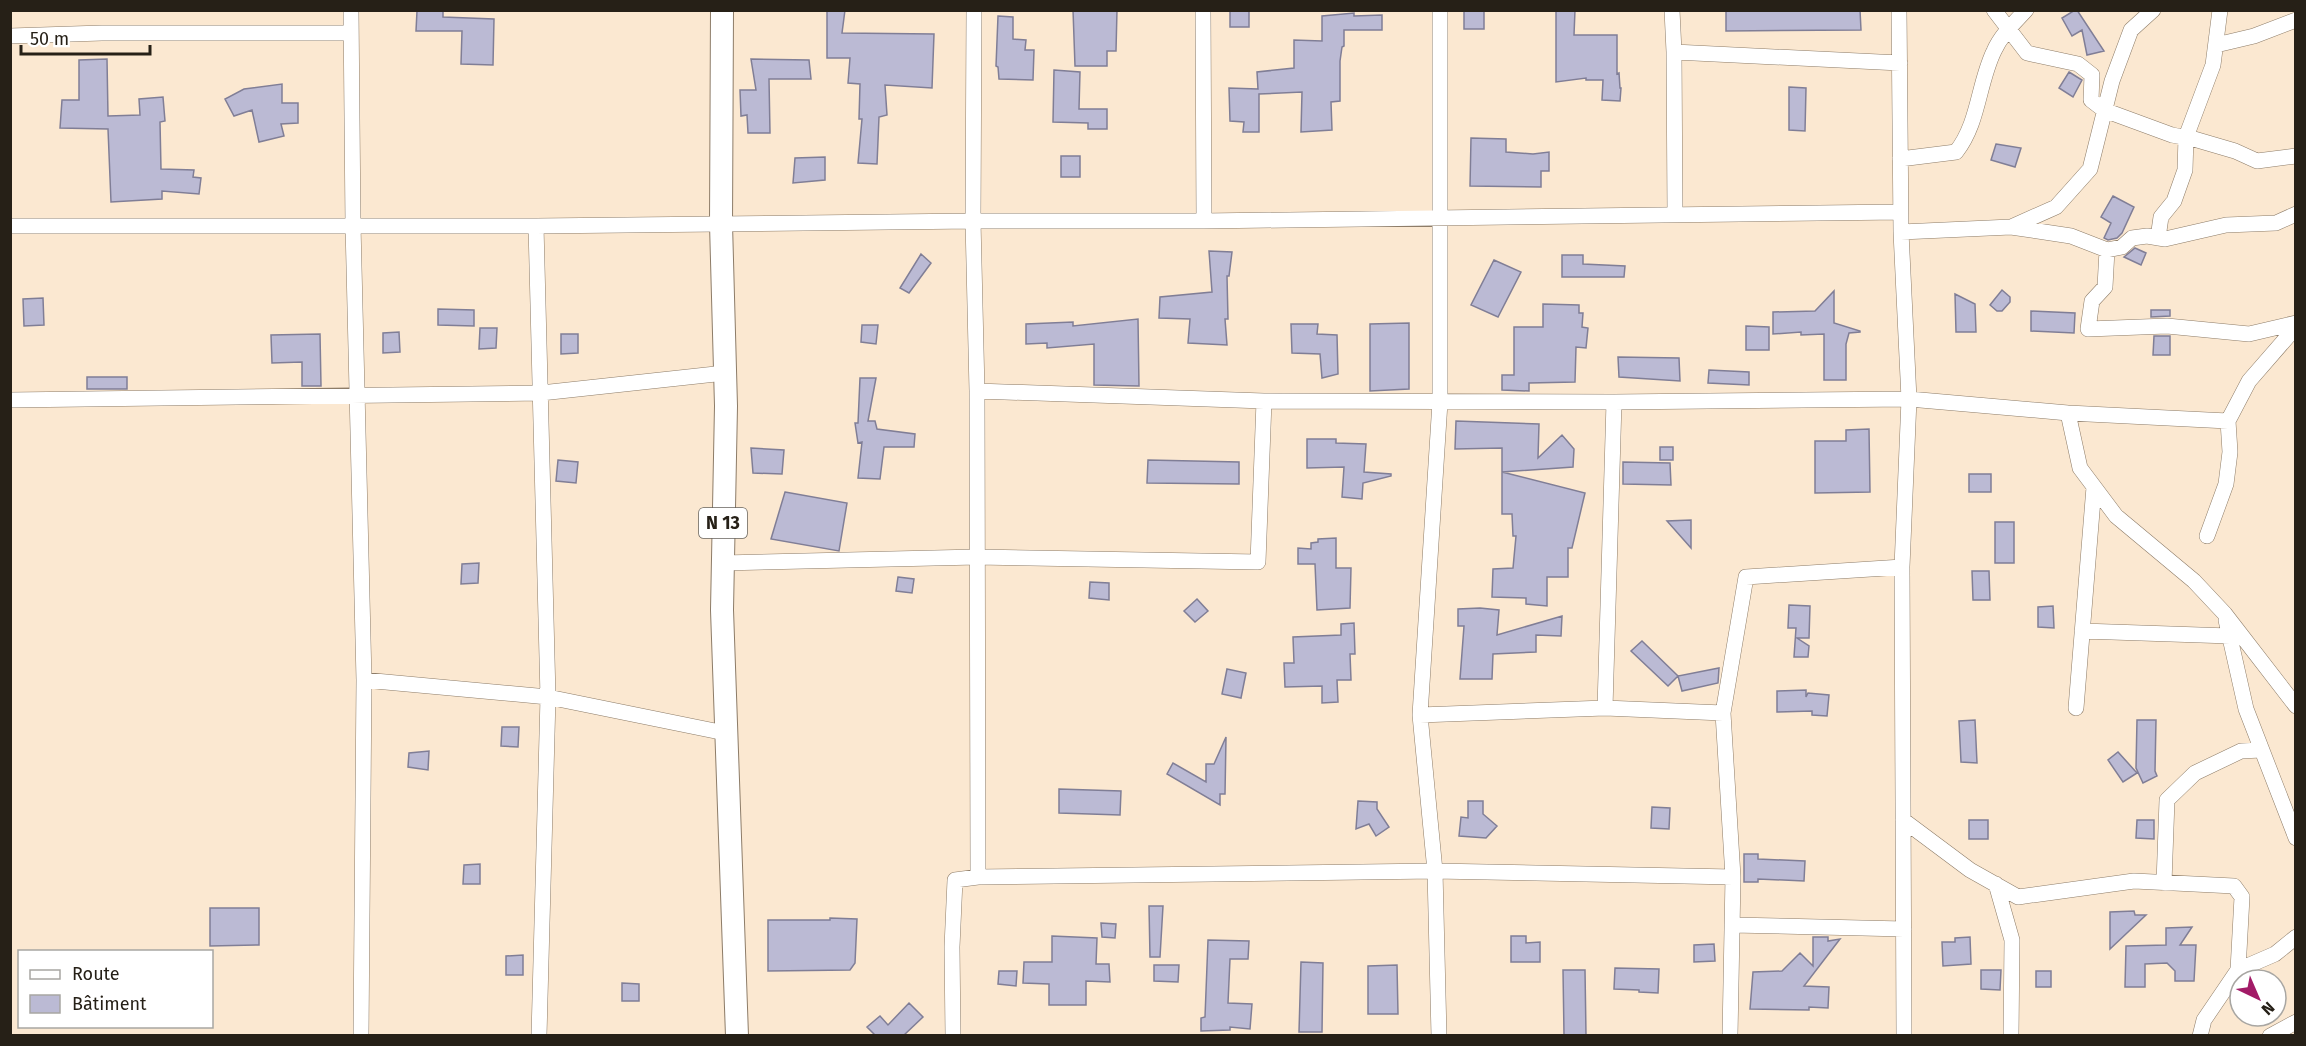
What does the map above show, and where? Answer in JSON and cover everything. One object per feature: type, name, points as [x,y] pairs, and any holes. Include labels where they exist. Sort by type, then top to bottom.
[{"type":"main road","name":"N 13","points":[[722,10],[721,225],[725,373],[723,562],[725,733],[737,1035]]},
{"type":"street","points":[[351,10],[352,225],[364,680],[361,1035]]},
{"type":"street","points":[[974,10],[973,220],[977,391],[978,877]]},
{"type":"street","points":[[1203,10],[1204,221]]},
{"type":"street","points":[[1439,1035],[1435,871],[1420,715],[1440,402],[1440,10]]},
{"type":"street","points":[[1672,10],[1675,215]]},
{"type":"street","points":[[1899,10],[1900,232],[1909,399],[1902,567],[1904,1035]]},
{"type":"street","points":[[1994,10],[2026,53],[2078,64],[2092,75],[2091,100],[2104,110],[2172,135],[2235,151],[2257,161],[2295,156]]},
{"type":"street","points":[[1900,159],[1956,152],[1967,139],[1994,51],[2008,28],[2026,10]]},
{"type":"street","points":[[2011,227],[2056,207],[2090,169],[2112,81],[2131,30],[2153,10]]},
{"type":"street","points":[[2158,238],[2161,217],[2174,201],[2185,170],[2186,137],[2213,66],[2220,10]]},
{"type":"street","points":[[2216,45],[2254,36],[2295,20]]},
{"type":"street","points":[[10,36],[102,33],[351,33]]},
{"type":"street","points":[[1674,52],[1900,63]]},
{"type":"street","points":[[10,226],[721,225],[973,220],[1204,221],[1900,212]]},
{"type":"street","points":[[1900,232],[2011,227],[2071,236],[2107,250],[2122,247],[2132,238],[2147,236],[2165,239],[2226,225],[2276,223],[2295,214]]},
{"type":"street","points":[[536,226],[548,696],[539,1035]]},
{"type":"street","points":[[2107,250],[2106,287],[2091,301],[2088,329],[2167,326],[2249,334],[2295,325]]},
{"type":"street","points":[[2207,536],[2226,484],[2230,452],[2228,421],[2248,381],[2295,325]]},
{"type":"street","points":[[10,400],[541,393],[725,373]]},
{"type":"street","points":[[977,391],[1264,401],[1614,402],[1909,399],[2068,413],[2228,421]]},
{"type":"street","points":[[723,562],[977,557],[1258,562],[1264,401]]},
{"type":"street","points":[[1605,708],[1614,402]]},
{"type":"street","points":[[2068,413],[2080,468],[2116,516],[2194,581],[2225,614],[2295,706]]},
{"type":"street","points":[[2076,708],[2094,486]]},
{"type":"street","points":[[1730,1035],[1733,878],[1723,713],[1746,577],[1902,567]]},
{"type":"street","points":[[2225,614],[2246,709],[2295,838]]},
{"type":"street","points":[[2082,631],[2230,636]]},
{"type":"street","points":[[364,680],[548,696],[725,733]]},
{"type":"street","points":[[1420,715],[1605,708],[1723,713]]},
{"type":"street","points":[[2164,882],[2167,800],[2195,773],[2241,751],[2261,750]]},
{"type":"street","points":[[1903,820],[1970,870],[2018,897],[2134,881],[2234,886],[2242,897],[2238,968]]},
{"type":"street","points":[[952,1035],[955,880],[978,877],[1435,871],[1733,878]]},
{"type":"street","points":[[1996,884],[2012,940],[2010,1035]]},
{"type":"street","points":[[1732,925],[1904,929]]},
{"type":"street","points":[[2243,968],[2275,954],[2295,937]]},
{"type":"street","points":[[2200,1035],[2204,1020],[2228,985]]},
{"type":"street","points":[[2270,1035],[2295,1022]]},
{"type":"building","points":[[827,10],[845,10],[842,33],[934,34],[932,88],[885,85],[887,115],[879,117],[877,164],[858,163],[862,119],[859,119],[860,84],[848,83],[850,58],[827,58]]},
{"type":"building","points":[[1073,10],[1117,10],[1116,51],[1107,51],[1107,66],[1075,66]]},
{"type":"building","points":[[1464,10],[1484,10],[1484,29],[1464,29]]},
{"type":"building","points":[[1556,10],[1575,10],[1574,35],[1617,35],[1620,101],[1602,100],[1603,80],[1586,80],[1586,78],[1556,82]]},
{"type":"building","points":[[1860,10],[1861,30],[1726,31],[1726,11]]},
{"type":"building","points":[[2075,10],[2104,51],[2087,55],[2082,30],[2072,36],[2062,18]]},
{"type":"building","points":[[417,11],[443,11],[443,17],[494,19],[493,65],[461,64],[462,31],[416,31]]},
{"type":"building","points":[[1230,11],[1249,11],[1249,27],[1230,27]]},
{"type":"building","points":[[1354,13],[1354,16],[1382,15],[1382,30],[1344,30],[1344,46],[1340,61],[1340,101],[1331,102],[1332,130],[1301,132],[1302,92],[1259,94],[1259,132],[1243,132],[1244,122],[1230,121],[1229,88],[1258,89],[1257,72],[1294,68],[1294,40],[1322,41],[1322,16]]},
{"type":"building","points":[[998,16],[1013,17],[1013,39],[1026,40],[1025,50],[1034,50],[1033,80],[999,79],[996,66]]},
{"type":"building","points":[[107,59],[108,116],[140,115],[139,99],[163,97],[165,121],[160,122],[161,169],[194,170],[193,177],[201,178],[199,194],[162,191],[162,199],[111,202],[108,129],[60,128],[62,100],[79,100],[79,60]]},
{"type":"building","points":[[751,59],[809,60],[811,79],[769,79],[770,133],[748,133],[747,115],[741,116],[740,90],[756,90]]},
{"type":"building","points":[[1054,70],[1080,72],[1079,109],[1107,109],[1107,129],[1088,129],[1088,123],[1053,122]]},
{"type":"building","points":[[2069,72],[2082,80],[2073,97],[2059,88]]},
{"type":"building","points":[[282,84],[282,103],[298,103],[298,123],[281,124],[284,136],[259,142],[252,110],[234,116],[225,99],[244,89]]},
{"type":"building","points":[[1789,87],[1806,88],[1805,131],[1789,130]]},
{"type":"building","points":[[1471,138],[1506,139],[1506,152],[1533,154],[1549,152],[1549,171],[1541,171],[1541,187],[1470,186]]},
{"type":"building","points":[[1996,144],[2021,148],[2015,167],[1991,160]]},
{"type":"building","points":[[1061,156],[1080,156],[1080,177],[1061,177]]},
{"type":"building","points":[[825,157],[825,180],[793,183],[795,158]]},
{"type":"building","points":[[2113,196],[2134,207],[2122,233],[2117,238],[2108,240],[2104,238],[2111,223],[2101,217]]},
{"type":"building","points":[[2135,248],[2146,253],[2141,265],[2124,257]]},
{"type":"building","points":[[1209,251],[1232,252],[1229,276],[1227,276],[1228,319],[1225,319],[1227,345],[1188,343],[1190,319],[1159,318],[1160,297],[1212,292]]},
{"type":"building","points":[[921,254],[931,263],[909,293],[900,288]]},
{"type":"building","points":[[1562,255],[1583,255],[1583,264],[1625,266],[1624,277],[1562,277]]},
{"type":"building","points":[[1494,260],[1521,272],[1498,317],[1471,305]]},
{"type":"building","points":[[2002,290],[2010,297],[2010,302],[2002,311],[1997,311],[1990,305]]},
{"type":"building","points":[[1834,291],[1834,323],[1860,331],[1849,333],[1846,344],[1846,380],[1824,380],[1824,334],[1801,335],[1801,332],[1773,334],[1773,312],[1815,311]]},
{"type":"building","points":[[1955,294],[1975,304],[1976,332],[1956,332]]},
{"type":"building","points":[[43,298],[44,325],[24,326],[23,299]]},
{"type":"building","points":[[1543,304],[1579,305],[1579,313],[1583,313],[1582,327],[1588,328],[1586,348],[1576,347],[1575,382],[1529,383],[1529,391],[1502,390],[1502,375],[1514,375],[1514,327],[1543,327]]},
{"type":"building","points":[[438,309],[474,310],[474,326],[438,325]]},
{"type":"building","points":[[2151,310],[2170,310],[2170,316],[2151,317]]},
{"type":"building","points":[[2031,311],[2075,313],[2074,333],[2031,331]]},
{"type":"building","points":[[1138,319],[1139,386],[1094,385],[1094,344],[1047,348],[1047,343],[1026,344],[1026,324],[1073,322],[1073,326]]},
{"type":"building","points":[[1409,323],[1409,389],[1370,391],[1370,324]]},
{"type":"building","points":[[1291,324],[1318,324],[1317,334],[1337,335],[1338,374],[1322,378],[1320,354],[1292,353]]},
{"type":"building","points":[[862,325],[878,325],[876,344],[861,342]]},
{"type":"building","points":[[1746,326],[1769,327],[1769,350],[1746,350]]},
{"type":"building","points":[[480,328],[497,328],[496,348],[479,349]]},
{"type":"building","points":[[399,332],[400,352],[383,353],[383,333]]},
{"type":"building","points":[[320,334],[321,386],[302,386],[302,362],[272,363],[271,335]]},
{"type":"building","points":[[561,334],[578,334],[578,353],[561,354]]},
{"type":"building","points":[[2154,336],[2170,336],[2170,355],[2153,355]]},
{"type":"building","points":[[1618,357],[1679,358],[1680,381],[1619,377]]},
{"type":"building","points":[[1709,370],[1749,372],[1749,385],[1708,383]]},
{"type":"building","points":[[87,377],[127,377],[127,389],[87,389]]},
{"type":"building","points":[[860,378],[876,378],[868,421],[875,421],[877,429],[915,434],[914,447],[884,447],[880,479],[858,478],[862,442],[858,443],[855,423],[858,423]]},
{"type":"building","points":[[1456,421],[1539,424],[1538,458],[1562,435],[1574,449],[1573,467],[1502,472],[1502,448],[1455,449]]},
{"type":"building","points":[[1869,429],[1870,492],[1815,493],[1815,441],[1846,441],[1846,430]]},
{"type":"building","points":[[1307,439],[1336,439],[1336,443],[1366,444],[1364,472],[1391,474],[1391,476],[1363,483],[1362,499],[1342,497],[1344,467],[1307,468]]},
{"type":"building","points":[[1660,447],[1673,447],[1673,460],[1660,460]]},
{"type":"building","points":[[751,448],[784,450],[782,474],[753,473]]},
{"type":"building","points":[[558,460],[578,462],[576,483],[556,481]]},
{"type":"building","points":[[1148,460],[1239,462],[1239,484],[1147,483]]},
{"type":"building","points":[[1623,462],[1670,463],[1671,485],[1623,484]]},
{"type":"building","points":[[1502,472],[1585,493],[1572,548],[1568,548],[1568,577],[1547,577],[1547,606],[1526,604],[1526,598],[1492,597],[1493,569],[1513,568],[1516,536],[1513,536],[1512,514],[1502,514]]},
{"type":"building","points":[[1969,474],[1991,474],[1991,492],[1969,492]]},
{"type":"building","points":[[785,492],[847,503],[839,551],[771,539]]},
{"type":"building","points":[[1691,520],[1691,548],[1667,521]]},
{"type":"building","points":[[1995,522],[2014,522],[2014,563],[1995,563]]},
{"type":"building","points":[[1336,538],[1336,568],[1351,568],[1350,608],[1317,610],[1315,564],[1298,564],[1298,548],[1311,549],[1311,543],[1318,542],[1318,539]]},
{"type":"building","points":[[479,563],[478,583],[461,584],[462,564]]},
{"type":"building","points":[[1972,571],[1989,571],[1990,600],[1973,600]]},
{"type":"building","points":[[898,577],[914,579],[912,593],[896,591]]},
{"type":"building","points":[[1090,582],[1109,583],[1109,600],[1089,598]]},
{"type":"building","points":[[1197,599],[1208,611],[1195,622],[1184,611]]},
{"type":"building","points":[[1789,605],[1810,606],[1809,638],[1797,638],[1809,646],[1808,657],[1794,657],[1796,628],[1788,628]]},
{"type":"building","points":[[2053,606],[2054,628],[2038,627],[2038,607]]},
{"type":"building","points":[[1458,609],[1499,610],[1497,635],[1562,616],[1561,636],[1536,635],[1536,652],[1493,654],[1492,679],[1460,679],[1464,626],[1458,626]]},
{"type":"building","points":[[1354,623],[1355,654],[1350,654],[1351,680],[1337,680],[1338,702],[1322,703],[1322,686],[1285,687],[1284,663],[1294,663],[1293,637],[1341,635],[1341,624]]},
{"type":"building","points":[[1642,641],[1678,676],[1668,686],[1631,651]]},
{"type":"building","points":[[1719,668],[1718,683],[1682,691],[1678,676]]},
{"type":"building","points":[[1227,669],[1246,673],[1241,698],[1222,694]]},
{"type":"building","points":[[1806,690],[1806,697],[1808,693],[1829,695],[1827,716],[1812,715],[1812,711],[1777,712],[1777,691]]},
{"type":"building","points":[[1975,720],[1977,763],[1961,762],[1959,721]]},
{"type":"building","points":[[2137,720],[2156,720],[2155,771],[2157,776],[2143,783],[2136,768]]},
{"type":"building","points":[[502,727],[519,727],[518,747],[501,746]]},
{"type":"building","points":[[1226,737],[1225,794],[1220,794],[1220,805],[1167,774],[1173,763],[1206,782],[1206,764],[1214,764]]},
{"type":"building","points":[[429,751],[428,770],[408,767],[409,753]]},
{"type":"building","points":[[2118,752],[2137,773],[2123,782],[2108,760]]},
{"type":"building","points":[[1059,789],[1121,791],[1120,815],[1059,813]]},
{"type":"building","points":[[1358,801],[1377,802],[1377,809],[1389,827],[1376,836],[1369,824],[1356,829]]},
{"type":"building","points":[[1468,801],[1483,801],[1483,814],[1497,826],[1486,838],[1459,836],[1461,817],[1468,818]]},
{"type":"building","points":[[1652,807],[1670,808],[1669,829],[1651,828]]},
{"type":"building","points":[[1969,820],[1988,820],[1988,839],[1969,839]]},
{"type":"building","points":[[2137,820],[2154,820],[2154,839],[2136,838]]},
{"type":"building","points":[[1744,854],[1758,854],[1758,859],[1805,861],[1804,881],[1758,879],[1758,882],[1744,882]]},
{"type":"building","points":[[480,864],[480,884],[463,884],[464,865]]},
{"type":"building","points":[[1149,906],[1163,906],[1160,957],[1150,957]]},
{"type":"building","points":[[210,908],[259,908],[259,945],[210,946]]},
{"type":"building","points":[[2134,911],[2135,915],[2146,915],[2110,949],[2110,912]]},
{"type":"building","points":[[830,918],[857,919],[855,963],[850,970],[768,971],[768,920],[830,920]]},
{"type":"building","points":[[1101,923],[1116,924],[1115,938],[1102,937]]},
{"type":"building","points":[[2192,927],[2180,945],[2196,945],[2194,981],[2175,981],[2175,971],[2167,963],[2145,964],[2145,987],[2125,987],[2126,946],[2166,945],[2166,928]]},
{"type":"building","points":[[1052,936],[1097,938],[1096,964],[1109,964],[1110,982],[1086,981],[1086,1005],[1049,1005],[1049,984],[1023,983],[1024,962],[1052,962]]},
{"type":"building","points":[[1511,936],[1526,936],[1526,943],[1540,942],[1540,962],[1511,962]]},
{"type":"building","points":[[1813,937],[1828,937],[1828,941],[1840,939],[1804,986],[1829,987],[1828,1008],[1750,1009],[1753,972],[1782,971],[1800,953],[1813,966]]},
{"type":"building","points":[[1970,937],[1971,964],[1943,966],[1942,942],[1955,942],[1955,938]]},
{"type":"building","points":[[1208,940],[1249,941],[1248,959],[1230,959],[1228,1003],[1252,1004],[1250,1029],[1230,1027],[1230,1030],[1201,1031],[1201,1018],[1205,1017]]},
{"type":"building","points":[[1714,944],[1715,961],[1694,962],[1694,945]]},
{"type":"building","points":[[523,955],[523,975],[506,975],[506,956]]},
{"type":"building","points":[[1301,962],[1323,963],[1322,1032],[1299,1032]]},
{"type":"building","points":[[1154,965],[1179,965],[1178,982],[1154,981]]},
{"type":"building","points":[[1397,965],[1398,1014],[1368,1014],[1368,966]]},
{"type":"building","points":[[1615,968],[1659,969],[1658,993],[1614,989]]},
{"type":"building","points":[[1563,970],[1585,970],[1586,1035],[1564,1035]]},
{"type":"building","points":[[1981,970],[2001,970],[2000,990],[1981,989]]},
{"type":"building","points":[[999,971],[1017,971],[1016,986],[998,984]]},
{"type":"building","points":[[2036,971],[2051,971],[2051,987],[2036,987]]},
{"type":"building","points":[[622,983],[639,984],[639,1001],[622,1001]]},
{"type":"building","points":[[909,1003],[923,1017],[904,1035],[875,1035],[867,1027],[880,1016],[888,1025]]}]
